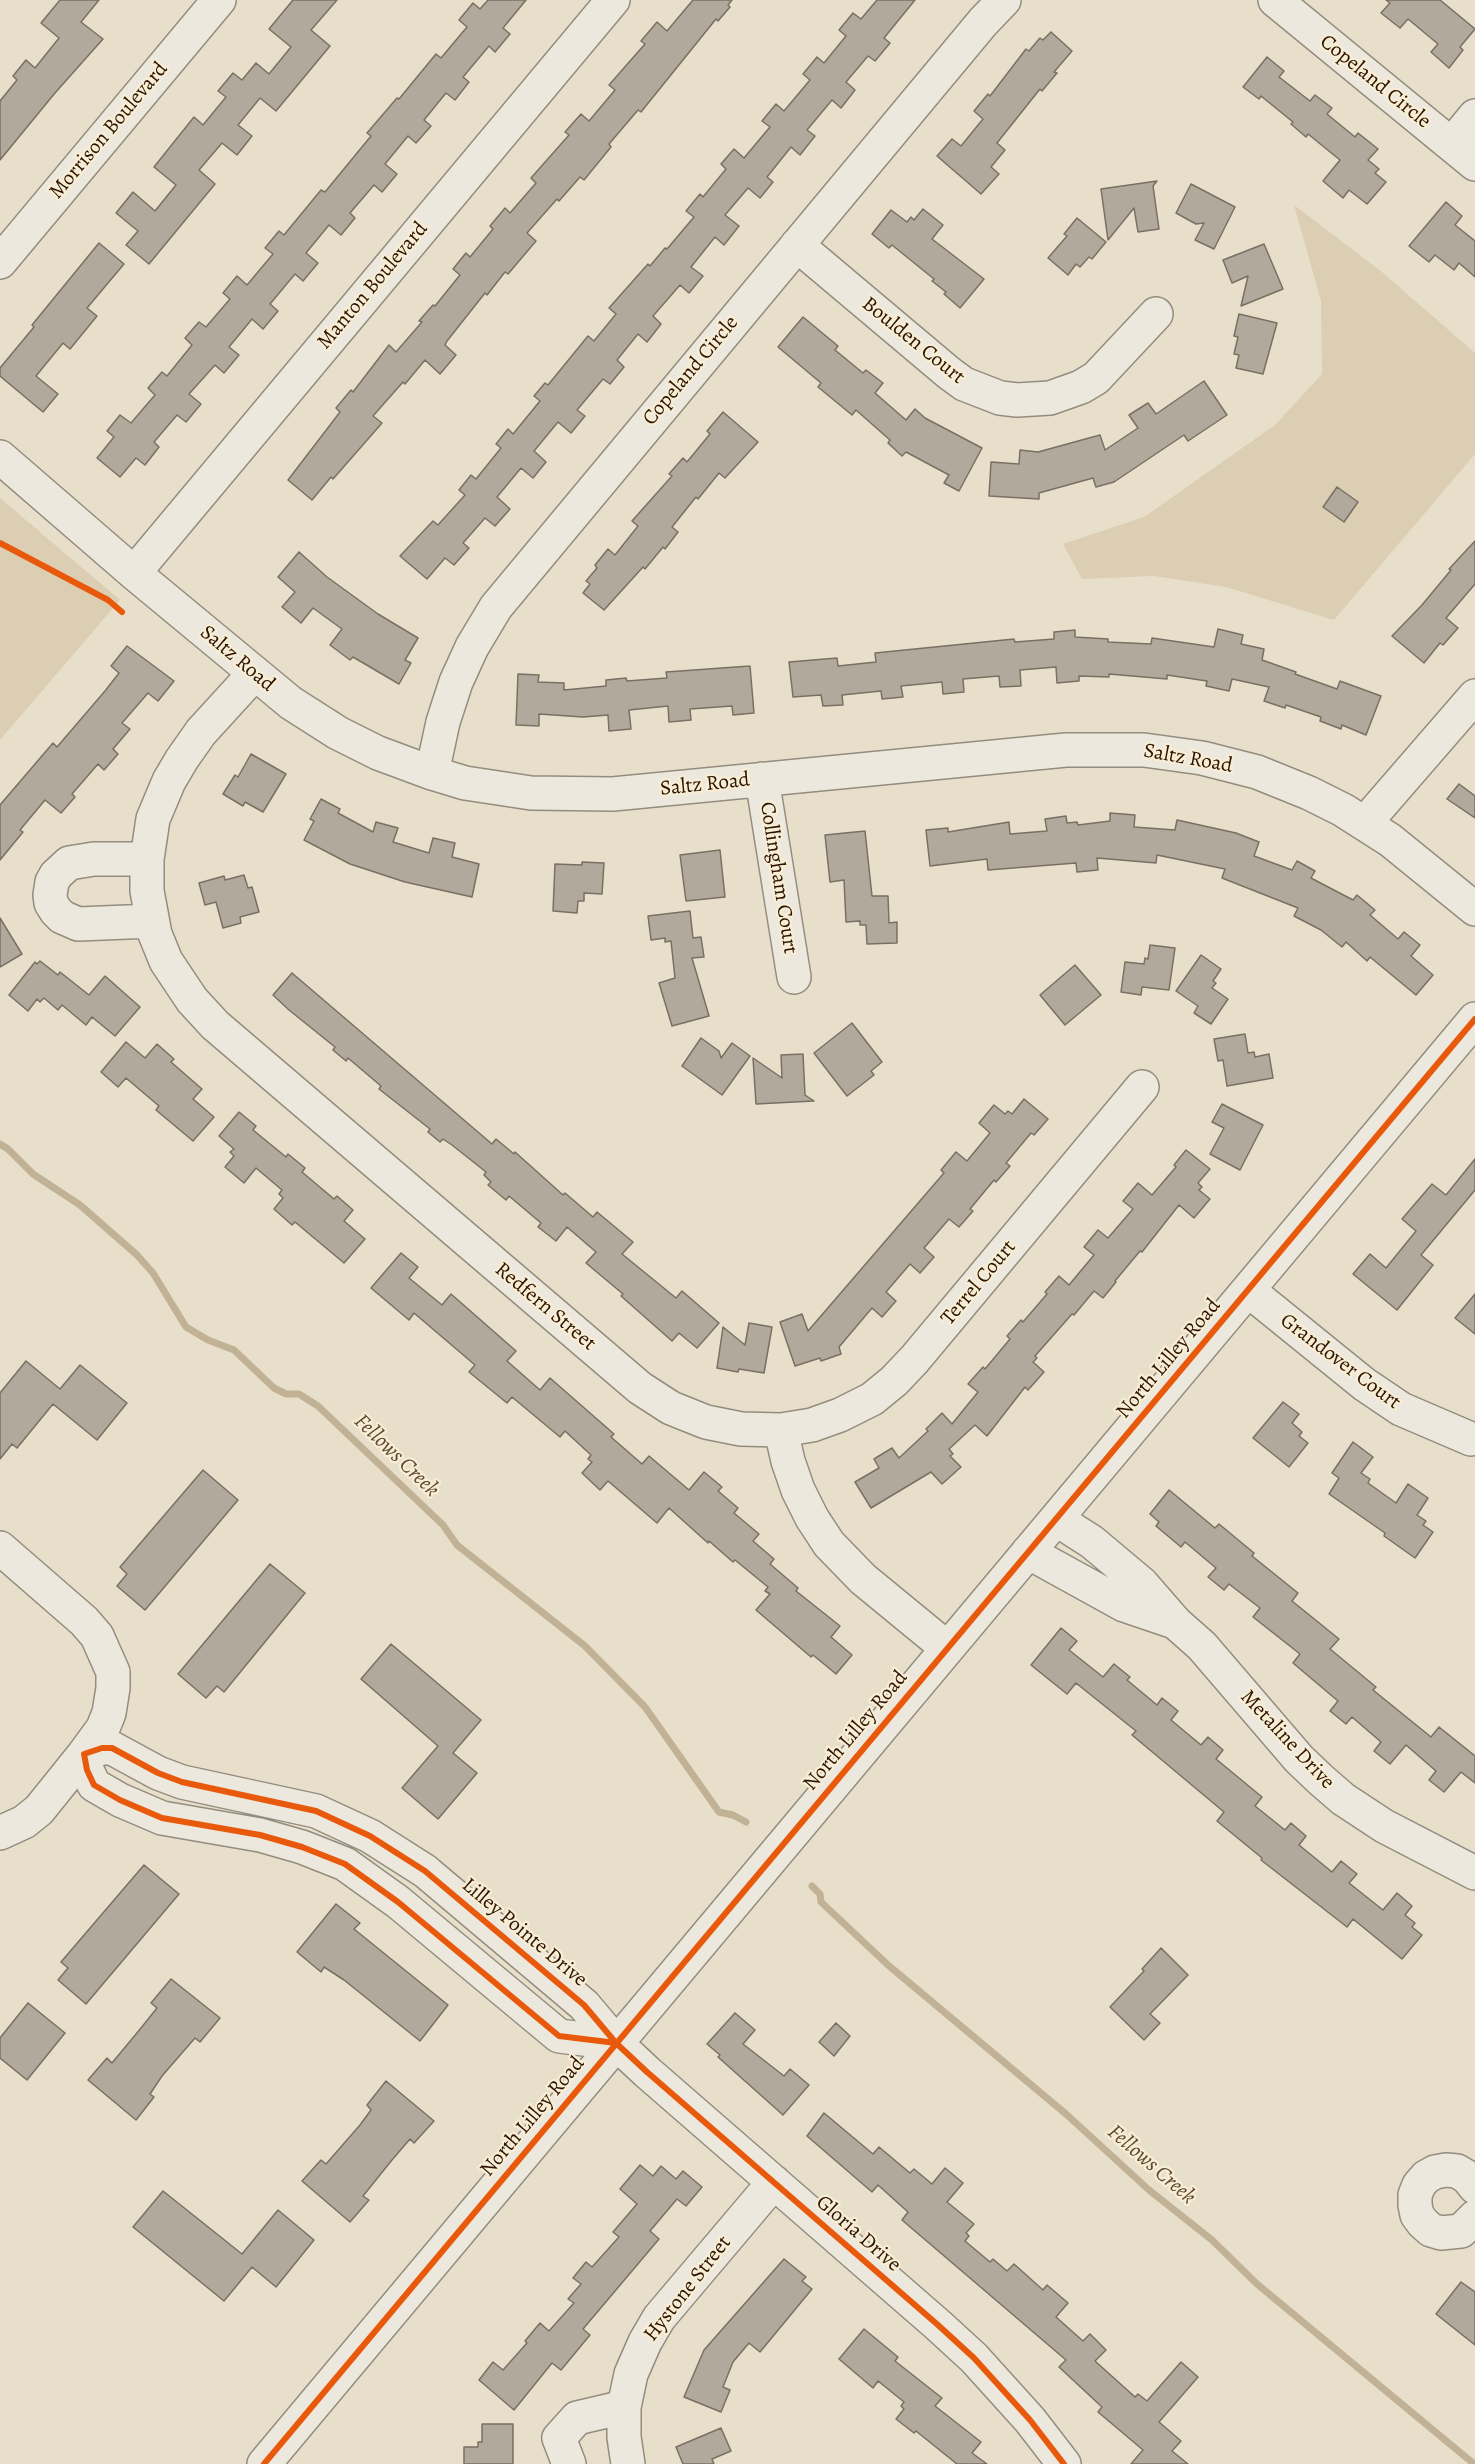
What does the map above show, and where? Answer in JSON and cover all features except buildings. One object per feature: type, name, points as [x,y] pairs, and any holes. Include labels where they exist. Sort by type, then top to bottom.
[{"type":"street","name":"Morrison Boulevard","points":[[0,262],[219,0]]},
{"type":"street","name":"Manton Boulevard","points":[[134,573],[612,0]]},
{"type":"street","name":"Copeland Circle","points":[[432,774],[443,722],[456,682],[472,647],[496,607],[983,22],[1004,0]]},
{"type":"street","name":"Copeland Circle","points":[[1275,0],[1463,154]]},
{"type":"street","points":[[1463,154],[1475,116]]},
{"type":"street","name":"Boulden Court","points":[[797,245],[949,373],[964,384],[1000,398],[1017,400],[1050,398],[1081,387],[1096,378],[1156,314]]},
{"type":"street","name":"Saltz Road","points":[[0,457],[134,573],[291,703],[338,733],[378,753],[432,774],[498,789],[568,795],[613,794],[1066,750],[1144,750],[1202,758],[1257,772],[1310,793],[1390,840],[1475,909]]},
{"type":"street","name":"Redfern Street","points":[[255,674],[201,732],[182,759],[169,781],[153,819],[147,859],[147,891],[152,921],[166,961],[177,980],[215,1025],[640,1388],[671,1408],[706,1422],[741,1429],[781,1430]]},
{"type":"street","points":[[1365,824],[1475,696]]},
{"type":"street","name":"Collingham Court","points":[[762,779],[794,977]]},
{"type":"street","points":[[147,859],[94,859],[69,863],[56,875],[52,882],[50,895],[51,903],[56,911],[69,921],[78,924],[152,921]]},
{"type":"street","name":"North Lilley Road","points":[[264,2464],[1475,1019]]},
{"type":"street","name":"Terrel Court","points":[[781,1430],[812,1425],[840,1415],[872,1398],[894,1381],[922,1351],[1142,1088]]},
{"type":"street","name":"Grandover Court","points":[[1248,1290],[1364,1384],[1401,1409],[1471,1439]]},
{"type":"street","points":[[781,1430],[798,1490],[829,1544],[863,1579],[947,1648]]},
{"type":"street","name":"Metaline Drive","points":[[1056,1520],[1092,1542],[1142,1584],[1176,1623],[1202,1646],[1299,1759],[1328,1786],[1384,1826],[1475,1873]]},
{"type":"street","points":[[0,1548],[84,1621],[97,1636],[113,1672],[109,1713],[103,1728],[39,1810],[24,1822],[0,1833]]},
{"type":"street","name":"Metaline Drive","points":[[1028,1552],[1124,1605],[1176,1623]]},
{"type":"street","name":"Lilley Pointe Drive","points":[[84,1754],[102,1748],[112,1748],[158,1773],[182,1782],[316,1811],[370,1836],[425,1871],[584,2005],[616,2043]]},
{"type":"street","points":[[84,1754],[87,1770],[94,1785],[120,1800],[162,1818],[260,1835],[302,1847],[345,1864],[398,1902],[559,2036],[616,2043]]},
{"type":"street","points":[[212,1827],[225,1792]]},
{"type":"street","points":[[302,1847],[316,1811]]},
{"type":"street","name":"Gloria Drive","points":[[616,2043],[974,2358],[1030,2420],[1064,2464]]},
{"type":"street","points":[[1475,2187],[1467,2177],[1457,2171],[1446,2170],[1426,2177],[1415,2195],[1417,2215],[1431,2230],[1441,2233],[1461,2231],[1475,2217]]},
{"type":"street","name":"Hystone Street","points":[[628,2464],[624,2437],[624,2407],[631,2374],[645,2342],[659,2318],[774,2182]]},
{"type":"street","points":[[569,2464],[559,2438],[577,2418],[624,2407]]},
{"type":"shaded area","points":[[1294,205],[1382,272],[1475,353],[1475,454],[1334,620],[1226,587],[1154,576],[1082,579],[1063,544],[1144,517],[1275,425],[1322,374],[1321,301]]},
{"type":"shaded area","points":[[0,498],[120,600],[0,740]]},
{"type":"waterway","name":"Fellows Creek","points":[[0,1144],[33,1174],[80,1205],[137,1255],[153,1273],[186,1327],[208,1340],[234,1350],[274,1388],[286,1394],[299,1394],[318,1406],[443,1525],[457,1545],[585,1646],[645,1707],[719,1812],[733,1815],[746,1822]]},
{"type":"waterway","name":"Fellows Creek","points":[[812,1886],[820,1894],[821,1902],[888,1965],[1066,2114],[1149,2190],[1212,2240],[1257,2284],[1474,2464]]},
{"type":"cycle path","points":[[0,543],[108,600],[122,612]]},
{"type":"cycle path","points":[[264,2464],[1475,1019]]},
{"type":"cycle path","points":[[616,2043],[559,2036],[398,1902],[345,1864],[302,1847],[260,1835],[162,1818],[120,1800],[94,1785],[87,1770],[84,1754],[102,1748],[112,1748],[158,1773],[182,1782],[316,1811],[370,1836],[425,1871],[584,2005],[616,2043],[647,2072],[974,2358],[1030,2420],[1064,2464]]}]
